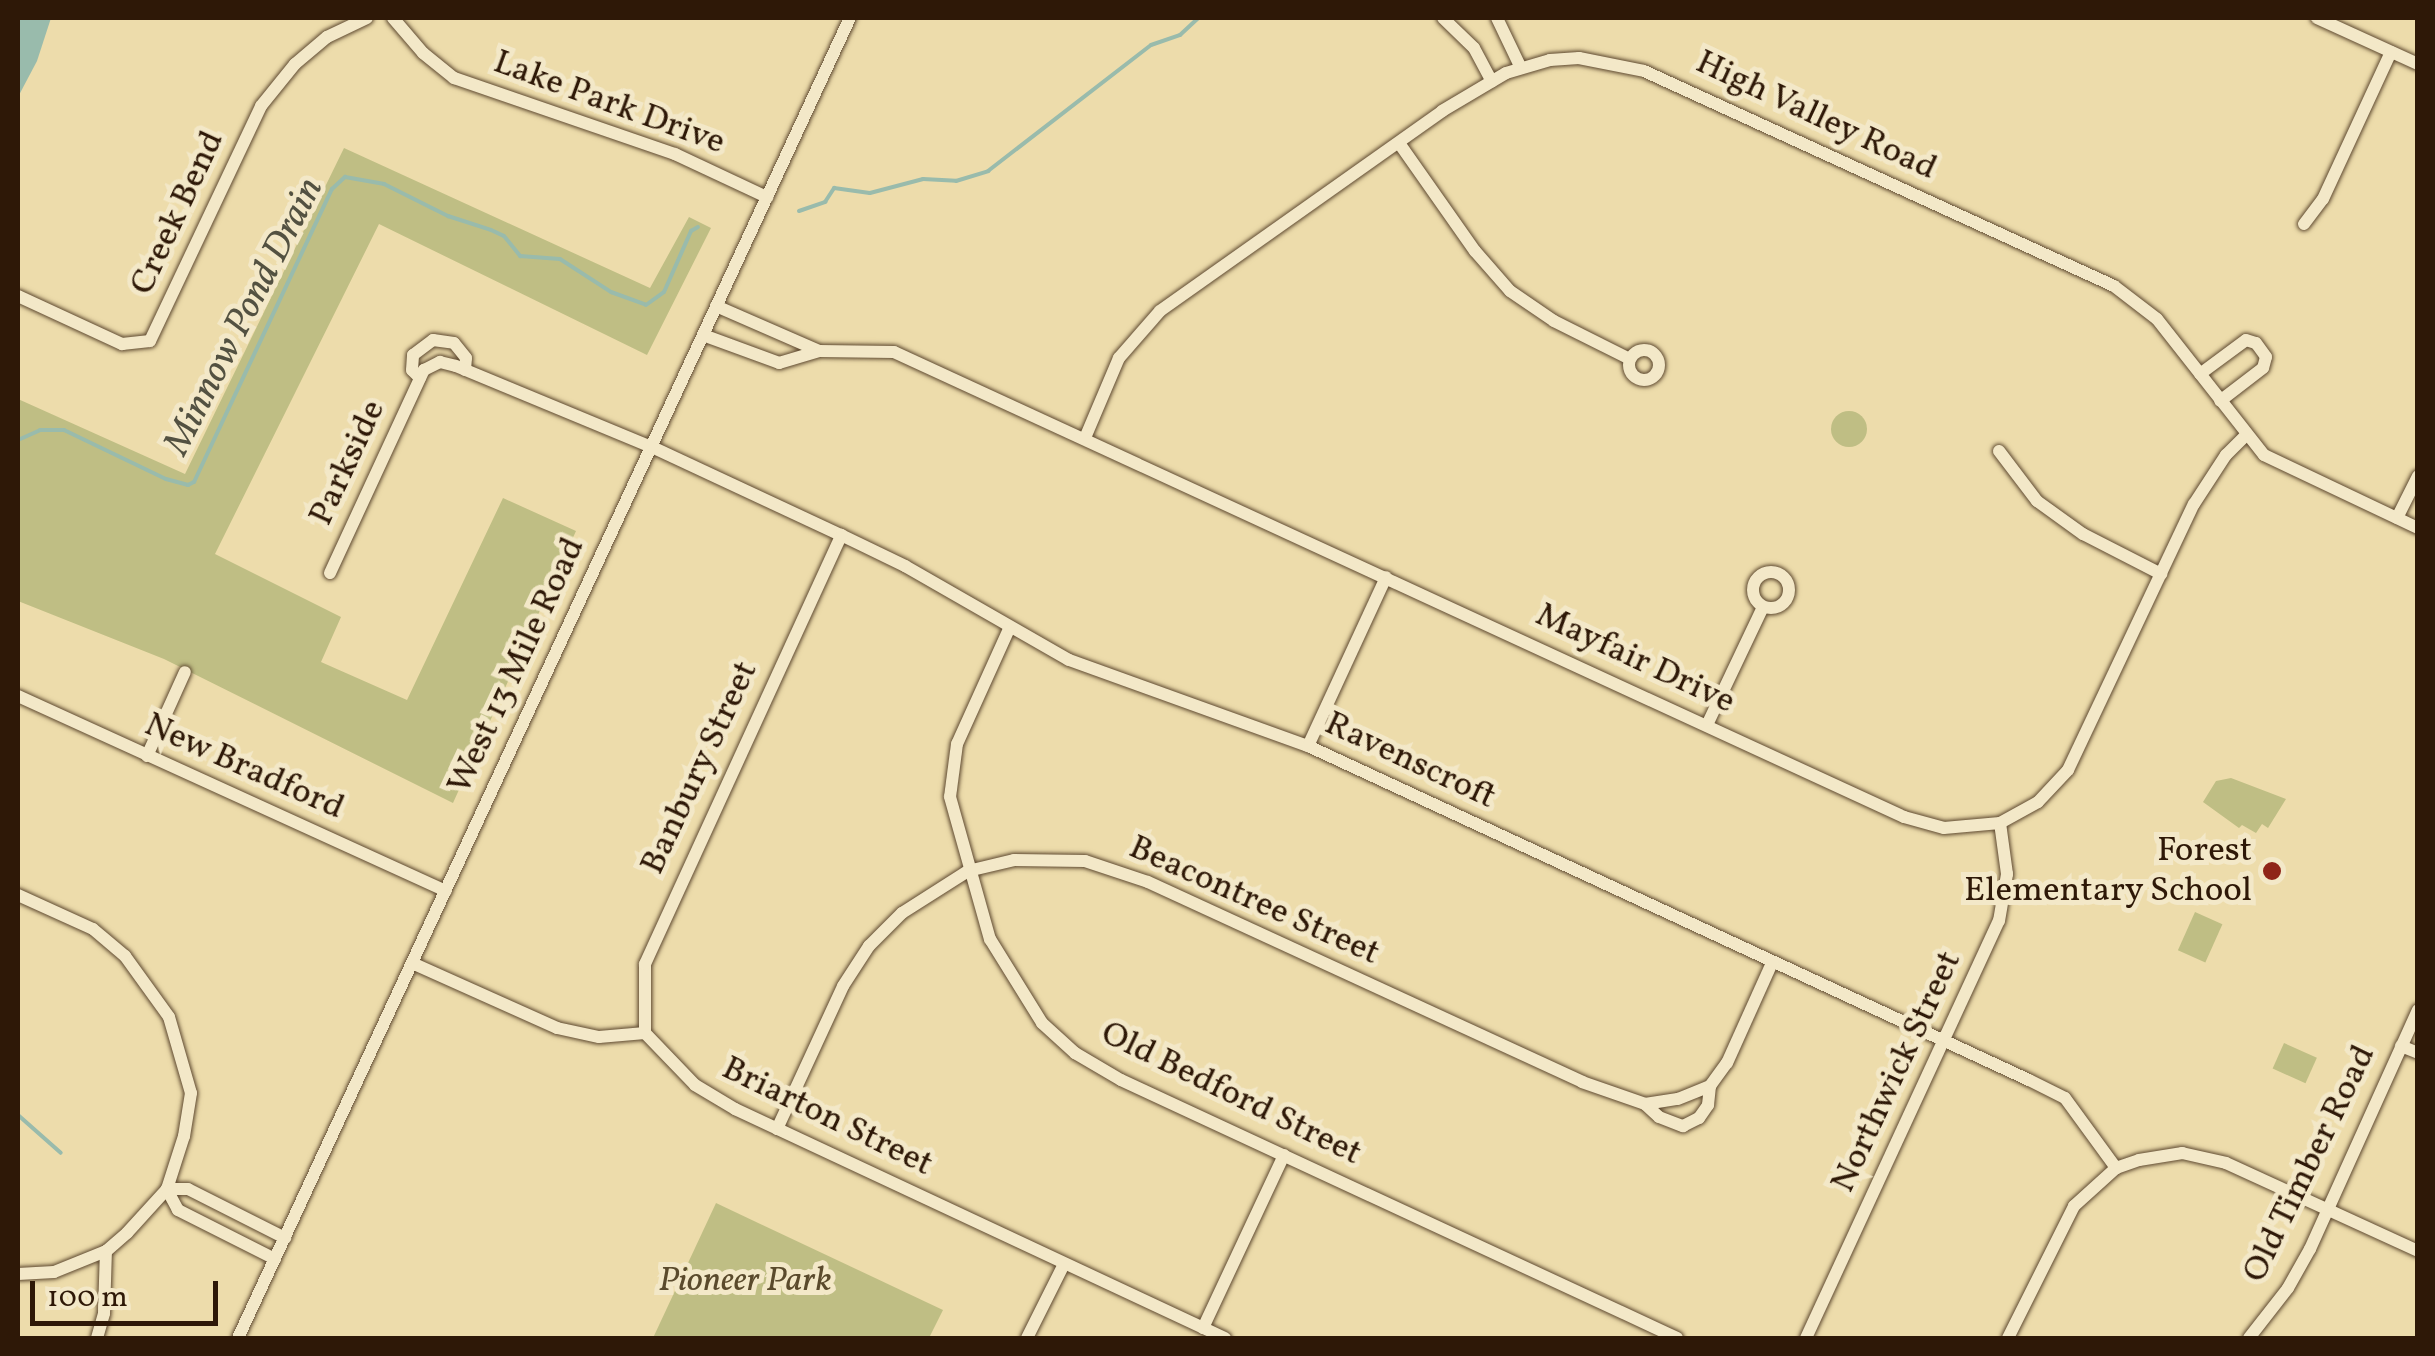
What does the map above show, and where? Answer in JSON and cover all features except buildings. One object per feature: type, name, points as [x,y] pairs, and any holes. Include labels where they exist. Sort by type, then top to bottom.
[{"type":"street","name":"Creek Bend","points":[[18,296],[122,344],[150,341],[261,106],[294,64],[327,37],[367,18]]},
{"type":"street","name":"Lake Park Drive","points":[[393,18],[422,53],[454,78],[675,154],[767,197]]},
{"type":"street","name":"West 13 Mile Road","points":[[238,1338],[850,18]]},
{"type":"street","points":[[1443,18],[1474,48],[1492,82]]},
{"type":"street","points":[[1497,18],[1521,68]]},
{"type":"street","points":[[2317,18],[2418,64]]},
{"type":"street","points":[[2304,224],[2322,199],[2391,52]]},
{"type":"street","name":"High Valley Road","points":[[1085,438],[1120,358],[1160,310],[1492,82],[1521,68],[1561,59],[1609,61],[1644,70],[2125,293],[2157,319],[2245,436],[2276,463],[2418,528]]},
{"type":"street","points":[[1398,143],[1475,251],[1510,291],[1554,321],[1630,358]]},
{"type":"street","name":"Mayfair Drive","points":[[716,306],[819,351]]},
{"type":"street","name":"Mayfair Drive","points":[[703,335],[779,363],[819,351],[894,352],[1914,821],[1953,828],[2000,823],[2038,802],[2068,770],[2194,504],[2226,455],[2245,436]]},
{"type":"street","name":"Parkside","points":[[420,378],[412,370],[413,355],[433,340],[454,343],[466,358],[465,370]]},
{"type":"street","points":[[2200,374],[2246,340],[2256,343],[2266,357],[2264,368],[2220,401]]},
{"type":"street","name":"Parkside","points":[[330,573],[429,366],[440,362],[465,370],[652,448]]},
{"type":"street","name":"Ravenscroft","points":[[652,448],[905,566],[1009,629],[1086,666],[1308,746],[2065,1098],[2116,1168]]},
{"type":"street","points":[[1999,451],[2038,501],[2083,534],[2161,574]]},
{"type":"street","points":[[2397,518],[2418,476]]},
{"type":"street","name":"Banbury Street","points":[[645,1033],[645,964],[841,535]]},
{"type":"street","points":[[1308,746],[1386,577]]},
{"type":"street","points":[[1707,725],[1763,607]]},
{"type":"street","name":"Old Bedford Street","points":[[1009,629],[954,757],[950,797],[990,939],[1042,1023],[1075,1052],[1121,1080],[1677,1338]]},
{"type":"street","points":[[147,756],[186,672]]},
{"type":"street","name":"New Bradford","points":[[18,696],[446,890]]},
{"type":"street","name":"Northwick Street","points":[[1806,1338],[2003,906],[2006,854],[2000,823]]},
{"type":"street","name":"Beacontree Street","points":[[777,1130],[842,986],[869,946],[902,913],[968,871],[1014,860],[1085,861],[1148,882],[1582,1082],[1645,1104],[1659,1117],[1683,1126],[1699,1118],[1708,1105],[1710,1086],[1727,1063],[1772,962]]},
{"type":"street","points":[[18,895],[93,930],[125,956],[169,1017],[190,1092],[184,1136],[167,1189],[106,1251],[54,1272],[18,1274]]},
{"type":"street","points":[[412,962],[556,1028],[599,1037],[645,1033]]},
{"type":"street","name":"Old Timber Road","points":[[2249,1338],[2288,1288],[2328,1210],[2418,1010]]},
{"type":"street","name":"Briarton Street","points":[[645,1033],[695,1086],[777,1130],[1225,1338]]},
{"type":"street","points":[[2401,1046],[2418,1053]]},
{"type":"street","points":[[1645,1104],[1678,1099],[1710,1086]]},
{"type":"street","points":[[2008,1338],[2074,1206],[2116,1168],[2182,1152],[2226,1164],[2418,1251]]},
{"type":"street","points":[[1202,1328],[1284,1155]]},
{"type":"street","points":[[167,1189],[188,1190],[286,1238]]},
{"type":"street","points":[[167,1189],[178,1210],[275,1259]]},
{"type":"street","points":[[98,1338],[104,1313],[106,1251]]},
{"type":"street","points":[[1028,1338],[1064,1264]]},
{"type":"green space","points":[[344,148],[650,288],[689,217],[711,228],[647,355],[379,224],[215,554],[341,617],[321,662],[407,700],[503,498],[576,531],[453,803],[164,659],[18,601],[18,399],[185,474]]},
{"type":"green space","points":[[1849,411],[1862,416],[1867,429],[1862,442],[1849,447],[1836,442],[1831,429],[1836,416]]},
{"type":"green space","points":[[2231,778],[2286,799],[2268,828],[2262,824],[2256,833],[2242,825],[2239,828],[2203,802],[2216,781]]},
{"type":"green space","points":[[2195,912],[2222,924],[2205,963],[2178,950]]},
{"type":"green space","points":[[2284,1043],[2317,1058],[2305,1083],[2273,1069]]},
{"type":"green space","name":"Pioneer Park","points":[[716,1203],[943,1310],[929,1338],[653,1338]]},
{"type":"shaded area","points":[[18,18],[51,18],[37,61],[18,97]]},
{"type":"waterway","name":"Minnow Pond Drain","points":[[799,211],[825,202],[834,188],[870,193],[923,179],[956,181],[988,171],[1151,45],[1180,35],[1198,18]]},
{"type":"waterway","name":"Minnow Pond Drain","points":[[18,440],[40,430],[64,430],[166,479],[188,485],[194,482],[332,189],[345,177],[384,184],[448,216],[504,236],[520,256],[560,259],[611,292],[646,305],[664,292],[691,231],[698,227]]},
{"type":"waterway","points":[[18,1115],[61,1153]]},
{"type":"place","name":"Forest Elementary School","points":[[2272,871]]}]
